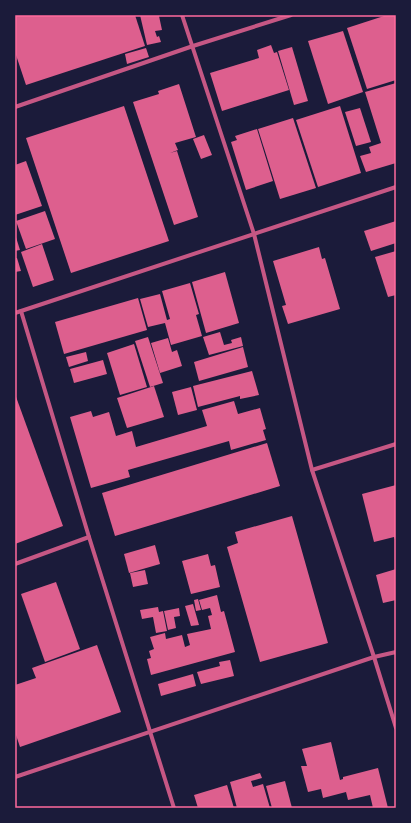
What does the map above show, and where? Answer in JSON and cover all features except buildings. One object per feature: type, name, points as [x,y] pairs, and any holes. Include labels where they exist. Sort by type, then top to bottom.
[{"type":"street","points":[[182,15],[254,234],[312,470],[396,728]]},
{"type":"street","points":[[15,107],[193,46],[291,15]]},
{"type":"street","points":[[15,313],[396,187]]},
{"type":"street","points":[[21,311],[89,537],[174,808]]},
{"type":"street","points":[[312,470],[396,444]]},
{"type":"street","points":[[15,564],[89,537]]},
{"type":"street","points":[[15,777],[374,657],[396,652]]}]
